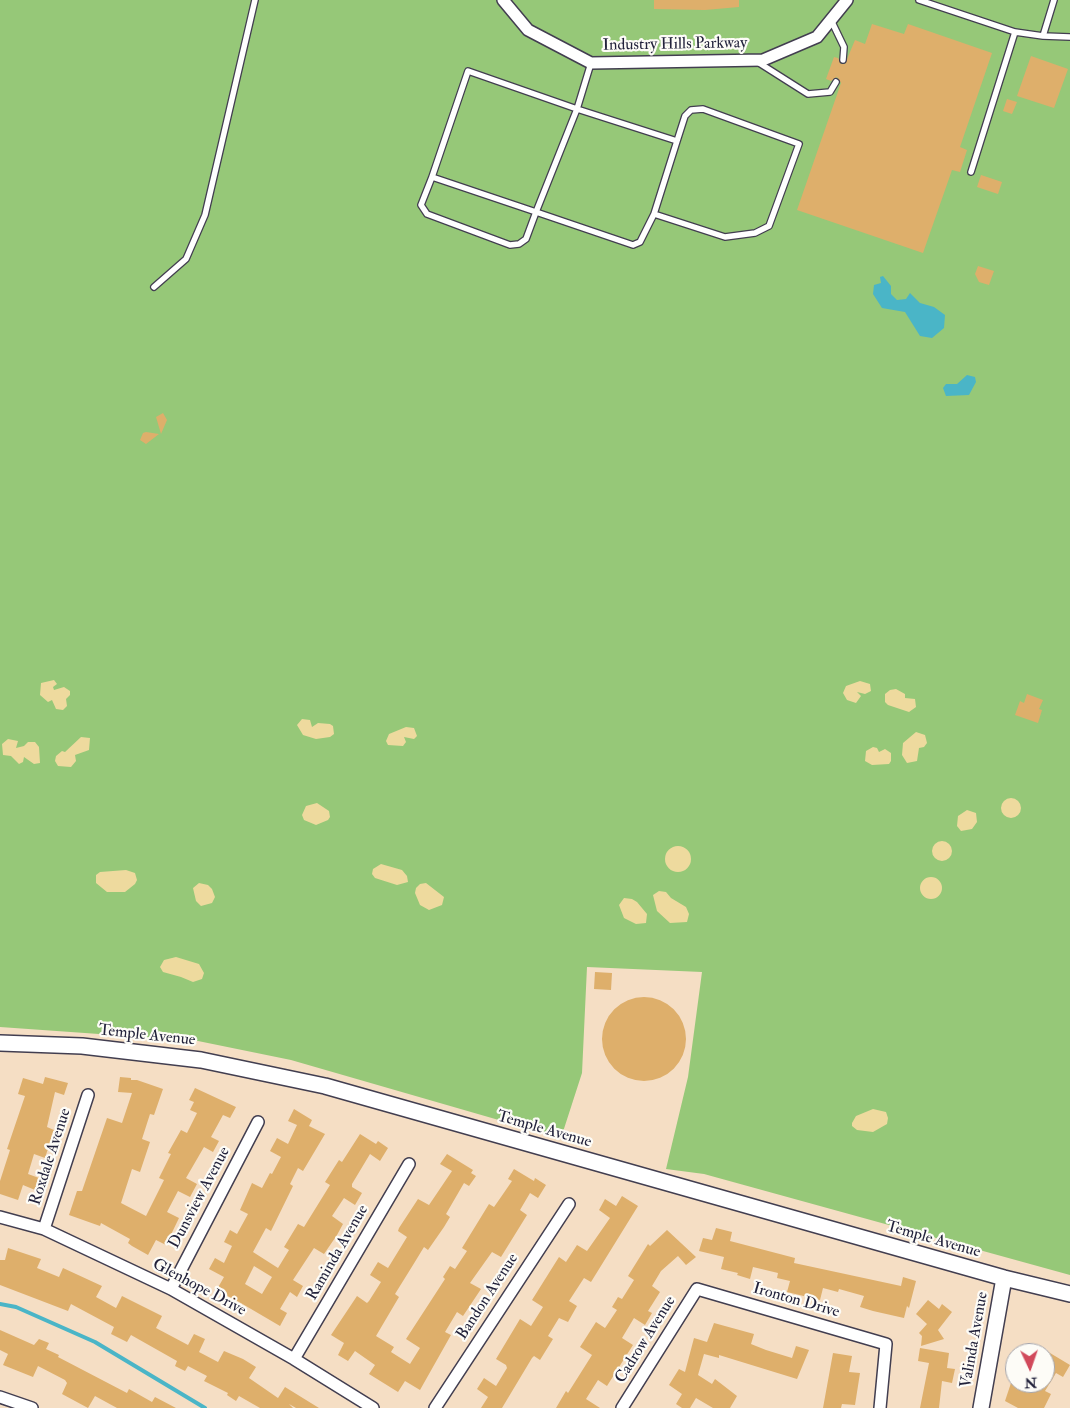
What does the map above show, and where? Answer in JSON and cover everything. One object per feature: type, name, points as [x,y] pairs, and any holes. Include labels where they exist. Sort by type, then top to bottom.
[{"type":"main road","name":"Temple Avenue","points":[[0,1043],[82,1046],[201,1060],[324,1086],[1004,1278],[1070,1294]]},
{"type":"main road","name":"Valinda Avenue","points":[[981,1408],[1004,1278]]},
{"type":"street","name":"Industry Hills Parkway","points":[[503,0],[528,30],[591,63],[763,60],[817,37],[847,0]]},
{"type":"street","name":"Roxdale Avenue","points":[[44,1229],[88,1095]]},
{"type":"street","name":"Dunsview Avenue","points":[[171,1288],[258,1122]]},
{"type":"street","name":"Raminda Avenue","points":[[294,1359],[409,1164]]},
{"type":"street","name":"Bandon Avenue","points":[[435,1408],[569,1204]]},
{"type":"street","name":"Glenhope Drive","points":[[0,1217],[44,1229],[171,1288],[294,1359],[373,1408]]},
{"type":"street","name":"Ironton Drive","points":[[697,1289],[886,1344],[880,1408]]},
{"type":"street","name":"Cadrow Avenue","points":[[627,1406],[697,1289]]},
{"type":"street","points":[[0,1397],[32,1408]]},
{"type":"lane","points":[[154,287],[186,259],[205,215],[255,0]]},
{"type":"lane","points":[[919,0],[1015,32],[1070,37]]},
{"type":"lane","points":[[1043,36],[1054,0]]},
{"type":"lane","points":[[831,20],[844,47],[843,60]]},
{"type":"lane","points":[[971,172],[1015,32]]},
{"type":"lane","points":[[754,60],[808,94],[830,92],[836,82]]},
{"type":"lane","points":[[591,63],[577,109],[526,239],[519,244],[510,245],[427,214],[422,205],[468,72],[577,109],[677,141]]},
{"type":"lane","points":[[432,177],[632,245],[640,242],[654,214],[685,116],[691,110],[703,109],[799,144],[769,226],[755,233],[725,237],[654,214]]},
{"type":"green space","points":[[0,0],[1070,0],[1070,1275],[704,1174],[666,1169],[688,1077],[702,972],[587,967],[582,1073],[561,1138],[291,1060],[198,1041],[0,1027]]},
{"type":"sand","points":[[54,680],[57,684],[53,687],[54,690],[64,687],[70,691],[70,695],[66,699],[67,706],[63,710],[56,709],[52,700],[48,702],[40,695],[41,683]]},
{"type":"sand","points":[[860,681],[870,684],[871,691],[865,694],[857,692],[861,696],[856,703],[847,700],[843,693],[846,686]]},
{"type":"sand","points":[[896,689],[905,694],[905,698],[915,699],[916,707],[909,712],[888,705],[885,702],[885,694],[890,690]]},
{"type":"sand","points":[[302,719],[310,720],[312,727],[318,723],[330,724],[333,726],[334,734],[330,737],[316,739],[303,735],[297,725]]},
{"type":"sand","points":[[406,727],[414,728],[417,736],[414,739],[404,737],[406,742],[403,746],[388,745],[386,741],[389,734]]},
{"type":"sand","points":[[916,732],[925,735],[927,743],[924,747],[919,748],[917,761],[907,763],[902,755],[903,743]]},
{"type":"sand","points":[[81,737],[90,738],[89,750],[75,755],[76,761],[71,767],[58,766],[55,761],[56,756],[62,751],[65,752]]},
{"type":"sand","points":[[8,739],[18,741],[16,748],[24,746],[28,742],[35,742],[39,747],[40,763],[34,764],[24,757],[23,762],[19,764],[11,756],[3,755],[2,744]]},
{"type":"sand","points":[[873,747],[877,748],[879,752],[885,749],[891,753],[889,764],[872,765],[865,761],[866,751]]},
{"type":"sand","points":[[1011,798],[1018,801],[1021,808],[1018,815],[1011,818],[1004,815],[1001,808],[1004,801]]},
{"type":"sand","points":[[317,803],[329,811],[330,817],[328,820],[316,825],[304,820],[302,815],[306,806]]},
{"type":"sand","points":[[967,810],[976,813],[977,822],[972,829],[961,831],[957,826],[958,816]]},
{"type":"sand","points":[[942,841],[949,844],[952,851],[949,858],[942,861],[935,858],[932,851],[935,844]]},
{"type":"sand","points":[[678,846],[687,850],[691,859],[687,868],[678,872],[669,868],[665,859],[669,850]]},
{"type":"sand","points":[[381,864],[402,870],[407,876],[408,882],[397,885],[375,878],[372,874],[373,869]]},
{"type":"sand","points":[[126,870],[135,873],[137,880],[125,892],[107,892],[96,883],[96,875],[100,872]]},
{"type":"sand","points":[[931,877],[939,880],[942,888],[939,896],[931,899],[923,896],[920,888],[923,880]]},
{"type":"sand","points":[[199,883],[208,885],[212,889],[215,897],[212,903],[201,906],[196,901],[193,888]]},
{"type":"sand","points":[[426,883],[444,897],[442,905],[429,910],[420,905],[415,893],[416,888],[420,884]]},
{"type":"sand","points":[[659,891],[666,892],[671,898],[686,907],[689,914],[687,922],[670,923],[657,911],[653,895]]},
{"type":"sand","points":[[624,898],[637,902],[647,914],[646,923],[636,924],[624,918],[619,905]]},
{"type":"sand","points":[[176,957],[199,964],[204,973],[202,979],[193,982],[163,972],[160,967],[164,960]]},
{"type":"sand","points":[[873,1109],[886,1112],[887,1124],[873,1132],[857,1130],[852,1126],[856,1116]]},
{"type":"water","points":[[883,276],[891,286],[891,294],[897,300],[906,299],[910,293],[920,303],[934,307],[945,315],[944,328],[932,338],[920,336],[905,312],[882,308],[873,294],[874,285],[881,283],[880,277]]},
{"type":"water","points":[[967,375],[975,377],[976,382],[969,395],[946,396],[943,388],[946,384],[957,384]]},
{"type":"building","points":[[654,0],[739,0],[739,7],[705,10],[654,9]]},
{"type":"building","points":[[872,24],[904,34],[908,24],[992,53],[960,147],[967,150],[960,172],[952,170],[923,253],[797,210],[841,83],[837,77],[831,81],[826,79],[834,57],[838,58],[841,64],[845,64],[855,40],[865,44]]},
{"type":"building","points":[[1031,56],[1068,69],[1054,108],[1017,96]]},
{"type":"building","points":[[1007,99],[1017,102],[1012,114],[1003,111]]},
{"type":"building","points":[[981,175],[1002,182],[998,194],[977,187]]},
{"type":"building","points":[[978,266],[994,271],[989,285],[979,282],[975,274]]},
{"type":"building","points":[[163,413],[167,420],[161,434],[156,417]]},
{"type":"building","points":[[143,433],[159,434],[146,444],[140,440]]},
{"type":"building","points":[[1027,694],[1043,700],[1039,709],[1042,710],[1038,723],[1015,715],[1020,701],[1024,703]]},
{"type":"building","points":[[595,972],[612,973],[611,990],[594,989]]},
{"type":"building","points":[[636,997],[652,997],[668,1004],[679,1015],[686,1031],[683,1055],[674,1069],[668,1074],[652,1081],[636,1081],[620,1074],[609,1063],[602,1047],[602,1031],[609,1015],[620,1004]]},
{"type":"building","points":[[45,1077],[68,1083],[64,1095],[55,1092],[47,1127],[54,1130],[45,1158],[34,1154],[28,1174],[39,1178],[35,1190],[23,1185],[18,1200],[0,1194],[0,1181],[10,1150],[7,1149],[25,1096],[18,1094],[23,1078],[43,1084]]},
{"type":"building","points":[[120,1077],[131,1078],[131,1080],[137,1080],[163,1089],[154,1115],[150,1114],[142,1139],[150,1142],[140,1172],[132,1169],[121,1203],[146,1216],[164,1180],[159,1178],[171,1154],[168,1153],[181,1130],[187,1133],[197,1113],[190,1110],[194,1102],[189,1100],[195,1088],[236,1107],[230,1118],[223,1115],[211,1137],[219,1141],[213,1152],[204,1147],[186,1178],[197,1184],[190,1197],[178,1191],[167,1212],[179,1218],[166,1245],[156,1240],[148,1255],[128,1243],[130,1239],[101,1223],[100,1226],[69,1215],[77,1191],[82,1191],[107,1118],[122,1123],[132,1093],[118,1092]]},
{"type":"building","points":[[294,1109],[312,1120],[309,1126],[325,1134],[303,1171],[298,1168],[290,1184],[293,1186],[271,1231],[266,1228],[253,1252],[278,1268],[289,1250],[284,1247],[298,1224],[304,1227],[330,1185],[325,1182],[339,1160],[342,1162],[360,1134],[376,1144],[378,1141],[388,1148],[380,1161],[370,1154],[352,1184],[352,1187],[362,1193],[355,1205],[344,1198],[332,1216],[343,1224],[337,1235],[324,1254],[314,1248],[293,1280],[303,1286],[297,1297],[290,1292],[280,1309],[287,1313],[280,1326],[234,1299],[216,1291],[224,1277],[209,1269],[215,1258],[224,1263],[232,1246],[224,1242],[230,1230],[237,1234],[248,1214],[240,1210],[252,1183],[262,1188],[270,1173],[272,1174],[281,1157],[270,1151],[277,1138],[288,1144],[297,1125],[288,1121]],"holes":[[[254,1266],[272,1277],[262,1294],[245,1284]]]},
{"type":"building","points":[[447,1154],[473,1170],[471,1173],[476,1176],[469,1186],[464,1183],[446,1214],[450,1217],[444,1227],[428,1250],[424,1247],[395,1294],[399,1297],[376,1336],[394,1347],[391,1352],[410,1364],[420,1348],[406,1339],[445,1279],[443,1277],[450,1266],[455,1269],[467,1251],[462,1248],[489,1204],[494,1207],[512,1181],[508,1179],[514,1169],[534,1181],[535,1178],[546,1185],[538,1198],[530,1193],[520,1210],[527,1215],[501,1257],[492,1252],[470,1283],[481,1289],[463,1316],[457,1312],[445,1332],[451,1335],[420,1390],[405,1381],[398,1392],[369,1374],[375,1365],[355,1351],[348,1361],[338,1355],[344,1343],[331,1335],[357,1296],[367,1303],[369,1301],[381,1282],[370,1275],[378,1262],[388,1268],[407,1237],[398,1231],[399,1228],[418,1199],[429,1205],[452,1171],[440,1164]]},
{"type":"building","points":[[622,1196],[638,1206],[591,1282],[584,1278],[569,1301],[577,1306],[568,1322],[559,1318],[548,1336],[553,1339],[540,1360],[534,1356],[532,1358],[502,1408],[481,1408],[488,1397],[477,1389],[484,1378],[496,1386],[507,1368],[506,1365],[496,1359],[520,1319],[531,1326],[543,1307],[532,1300],[559,1257],[566,1262],[577,1245],[587,1251],[610,1218],[599,1210],[605,1199],[616,1206]]},
{"type":"building","points":[[716,1228],[732,1232],[730,1241],[795,1258],[794,1263],[901,1286],[903,1277],[916,1281],[909,1308],[907,1306],[904,1318],[860,1307],[864,1296],[839,1289],[838,1292],[823,1288],[820,1300],[787,1292],[790,1281],[777,1278],[778,1273],[753,1267],[750,1279],[737,1275],[738,1273],[721,1269],[724,1257],[699,1251],[703,1238],[712,1240]]},
{"type":"building","points":[[667,1230],[696,1257],[686,1265],[678,1256],[661,1271],[652,1286],[660,1292],[648,1311],[652,1313],[645,1325],[634,1318],[622,1338],[633,1345],[607,1386],[598,1380],[586,1399],[600,1408],[556,1408],[592,1355],[580,1347],[596,1322],[605,1328],[617,1310],[612,1307],[618,1297],[622,1299],[634,1280],[628,1276],[648,1244],[650,1246]]},
{"type":"building","points":[[8,1248],[41,1259],[37,1268],[59,1277],[63,1268],[102,1286],[96,1297],[116,1308],[122,1296],[162,1316],[156,1328],[188,1345],[194,1334],[205,1339],[199,1352],[218,1362],[224,1351],[243,1359],[256,1367],[249,1378],[278,1398],[285,1387],[319,1408],[296,1408],[289,1404],[293,1408],[260,1408],[239,1396],[236,1401],[227,1395],[228,1393],[204,1381],[207,1376],[188,1366],[185,1371],[175,1366],[177,1361],[131,1335],[127,1342],[111,1334],[114,1327],[71,1304],[68,1311],[0,1285],[0,1260],[5,1260]]},
{"type":"building","points":[[928,1300],[939,1309],[942,1304],[952,1312],[938,1330],[944,1339],[921,1346],[922,1336],[919,1333],[927,1324],[916,1314]]},
{"type":"building","points":[[714,1323],[754,1334],[751,1344],[792,1358],[796,1346],[809,1350],[797,1379],[719,1355],[719,1358],[704,1354],[698,1375],[712,1384],[715,1379],[737,1396],[730,1408],[713,1408],[696,1398],[690,1408],[682,1408],[676,1404],[682,1394],[669,1385],[679,1369],[685,1372],[694,1338],[707,1342]]},
{"type":"building","points":[[0,1330],[34,1345],[39,1339],[49,1343],[46,1349],[59,1355],[58,1357],[127,1393],[129,1389],[152,1402],[155,1397],[176,1408],[117,1408],[95,1396],[88,1408],[62,1394],[67,1383],[65,1380],[38,1366],[33,1377],[3,1365],[8,1354],[0,1350]]},
{"type":"building","points":[[920,1348],[949,1353],[947,1368],[955,1369],[952,1383],[942,1381],[939,1408],[920,1408],[929,1363],[918,1361]]},
{"type":"building","points":[[833,1353],[852,1356],[849,1372],[860,1373],[855,1405],[842,1404],[841,1408],[823,1408]]},
{"type":"building","points":[[1055,1356],[1070,1365],[1063,1377],[1056,1373],[1055,1375]]},
{"type":"building","points":[[1008,1393],[1051,1394],[1044,1408],[1018,1408],[1005,1401]]},
{"type":"waterway","points":[[0,1304],[16,1307],[95,1342],[205,1408]]}]
